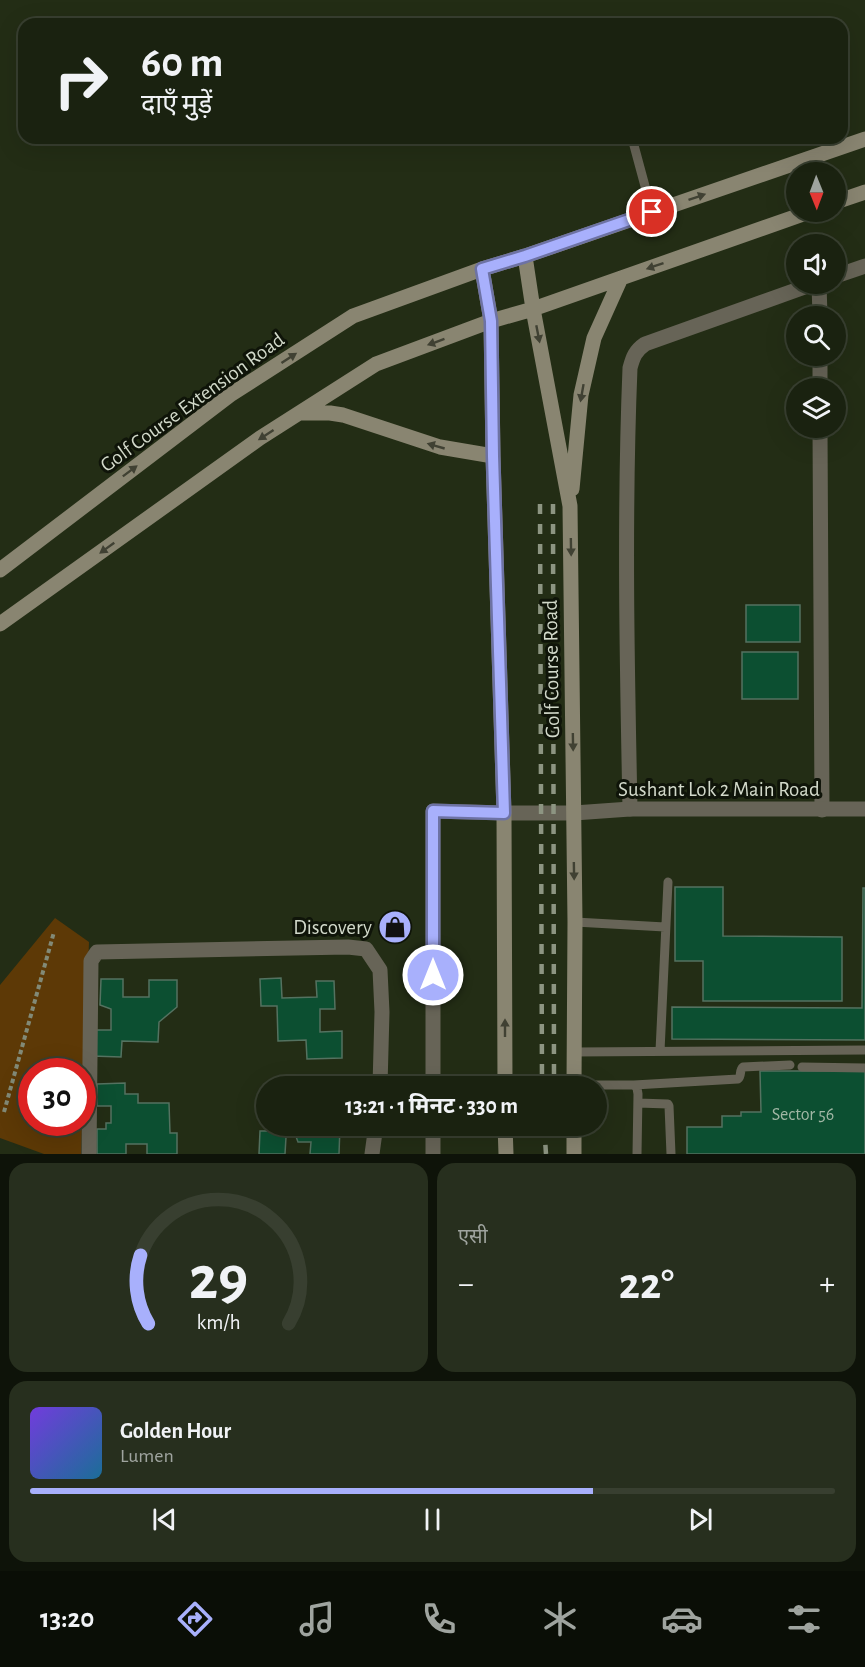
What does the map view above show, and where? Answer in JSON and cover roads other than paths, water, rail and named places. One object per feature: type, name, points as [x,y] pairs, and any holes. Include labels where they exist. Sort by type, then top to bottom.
[{"type":"main road","name":"Golf Course Extension Road","points":[[0,570],[230,395],[352,316],[482,269],[865,139]]},
{"type":"main road","points":[[846,199],[865,192]]},
{"type":"main road","points":[[0,624],[244,450],[376,364],[491,321],[533,309],[786,220]]},
{"type":"main road","name":"Golf Course Road","points":[[525,256],[570,506],[575,922],[574,1076]]},
{"type":"main road","points":[[482,269],[491,321],[504,813],[505,1076]]},
{"type":"main road","points":[[570,506],[581,395],[594,338],[621,278]]},
{"type":"main road","points":[[300,413],[343,415],[440,447],[493,456]]},
{"type":"main road","points":[[506,1136],[506,1154]]},
{"type":"main road","points":[[574,1136],[574,1154]]},
{"type":"street","points":[[846,273],[865,266]]},
{"type":"street","points":[[630,809],[626,473],[632,357],[645,344],[786,294]]},
{"type":"street","points":[[820,438],[822,810]]},
{"type":"street","name":"Sushant Lok 2 Main Road","points":[[433,1076],[433,811],[574,813],[630,809],[865,809]]},
{"type":"street","points":[[89,1154],[91,962],[97,952],[348,947],[366,949],[380,970],[382,1011],[380,1076]]},
{"type":"street","points":[[372,1154],[374,1136]]},
{"type":"street","points":[[433,1136],[434,1154]]},
{"type":"lane","points":[[634,144],[652,212]]},
{"type":"lane","points":[[660,1051],[668,882]]},
{"type":"lane","points":[[575,922],[665,927]]},
{"type":"lane","points":[[574,1052],[865,1050]]},
{"type":"lane","points":[[607,1085],[738,1079],[743,1067],[790,1065]]},
{"type":"lane","points":[[802,1067],[865,1068]]},
{"type":"lane","points":[[634,1085],[637,1088],[638,1103],[637,1154]]},
{"type":"lane","points":[[638,1103],[668,1104],[671,1154]]},
{"type":"railway","points":[[540,504],[542,1076]]},
{"type":"railway","points":[[553,504],[554,1076]]},
{"type":"railway","points":[[545,1136],[546,1154]]},
{"type":"place","name":"Discovery","points":[[395,927]]}]
